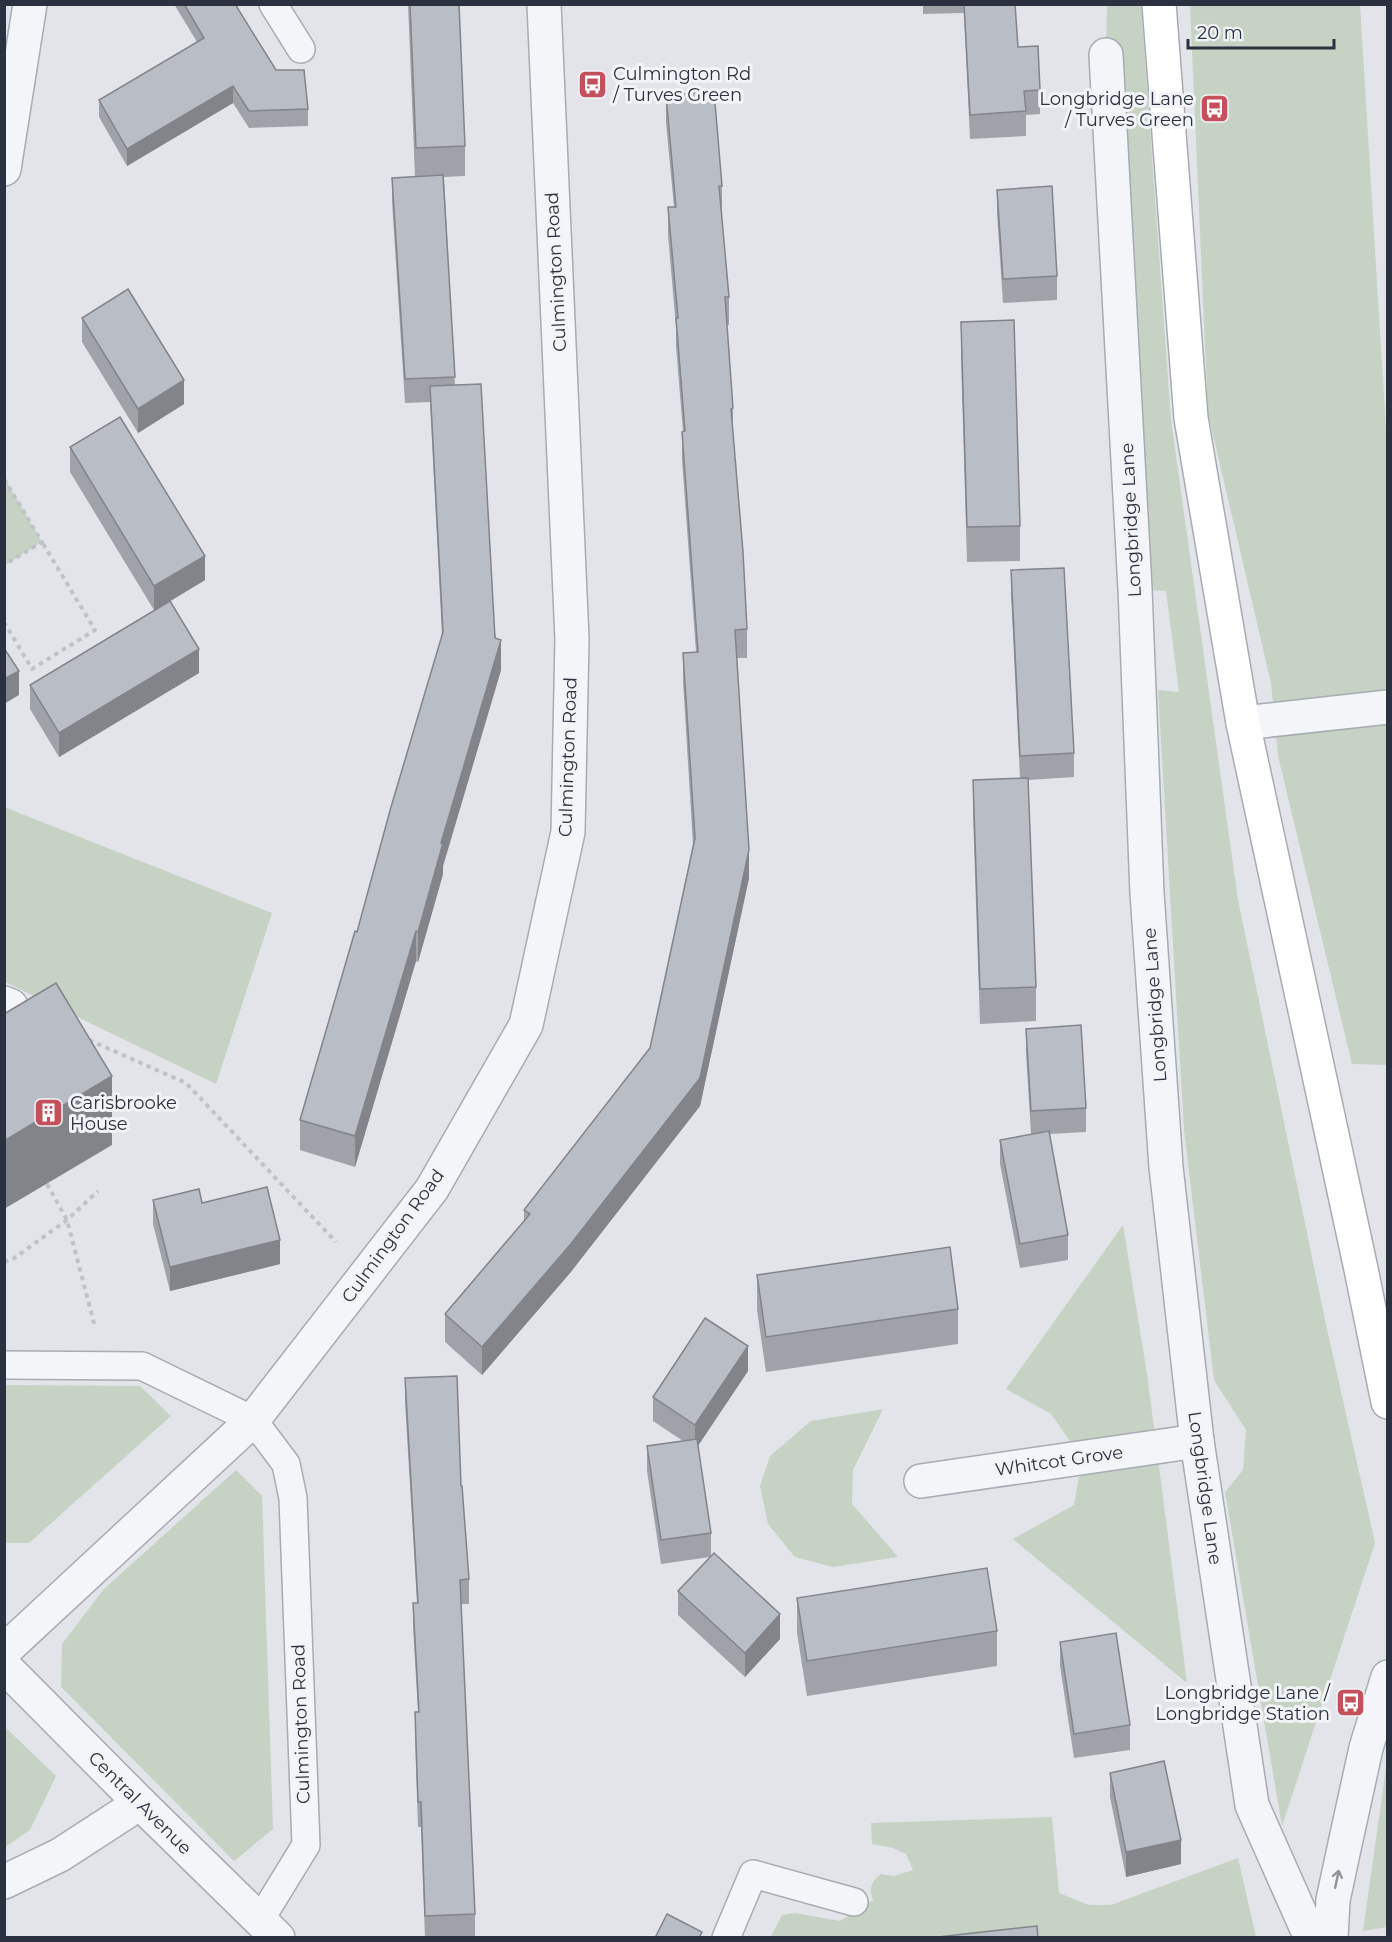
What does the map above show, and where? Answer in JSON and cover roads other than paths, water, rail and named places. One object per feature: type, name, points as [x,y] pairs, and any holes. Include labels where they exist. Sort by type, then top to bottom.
[{"type":"street","points":[[4,169],[30,4]]},
{"type":"street","name":"Culmington Road","points":[[4,1651],[253,1420],[432,1189],[526,1025],[568,832],[572,639],[544,4]]},
{"type":"street","points":[[1159,4],[1191,418],[1243,723],[1388,1402]]},
{"type":"street","name":"Longbridge Lane","points":[[1106,55],[1135,601],[1147,893],[1166,1167],[1197,1441],[1252,1805],[1311,1938]]},
{"type":"street","points":[[1243,723],[1388,707]]},
{"type":"street","name":"Whitcot Grove","points":[[921,1480],[1197,1441]]},
{"type":"street","name":"Central Avenue","points":[[4,1666],[269,1929]]},
{"type":"street","points":[[1331,1938],[1333,1900],[1342,1855],[1366,1748],[1388,1677]]},
{"type":"street","points":[[4,1882],[60,1855],[140,1803]]},
{"type":"lane","points":[[273,4],[301,49]]},
{"type":"lane","name":"Culmington Road","points":[[4,1365],[142,1366],[253,1420],[286,1464],[293,1497],[306,1845],[269,1929]]},
{"type":"lane","points":[[726,1938],[753,1874],[854,1902]]},
{"type":"place","name":"Culmington Rd / Turves Green","points":[[592,84]]},
{"type":"place","name":"Longbridge Lane / Turves Green","points":[[1215,109]]},
{"type":"place","name":"Carisbrooke House","points":[[49,1113]]},
{"type":"place","name":"Longbridge Lane / Longbridge Station","points":[[1351,1703]]}]
